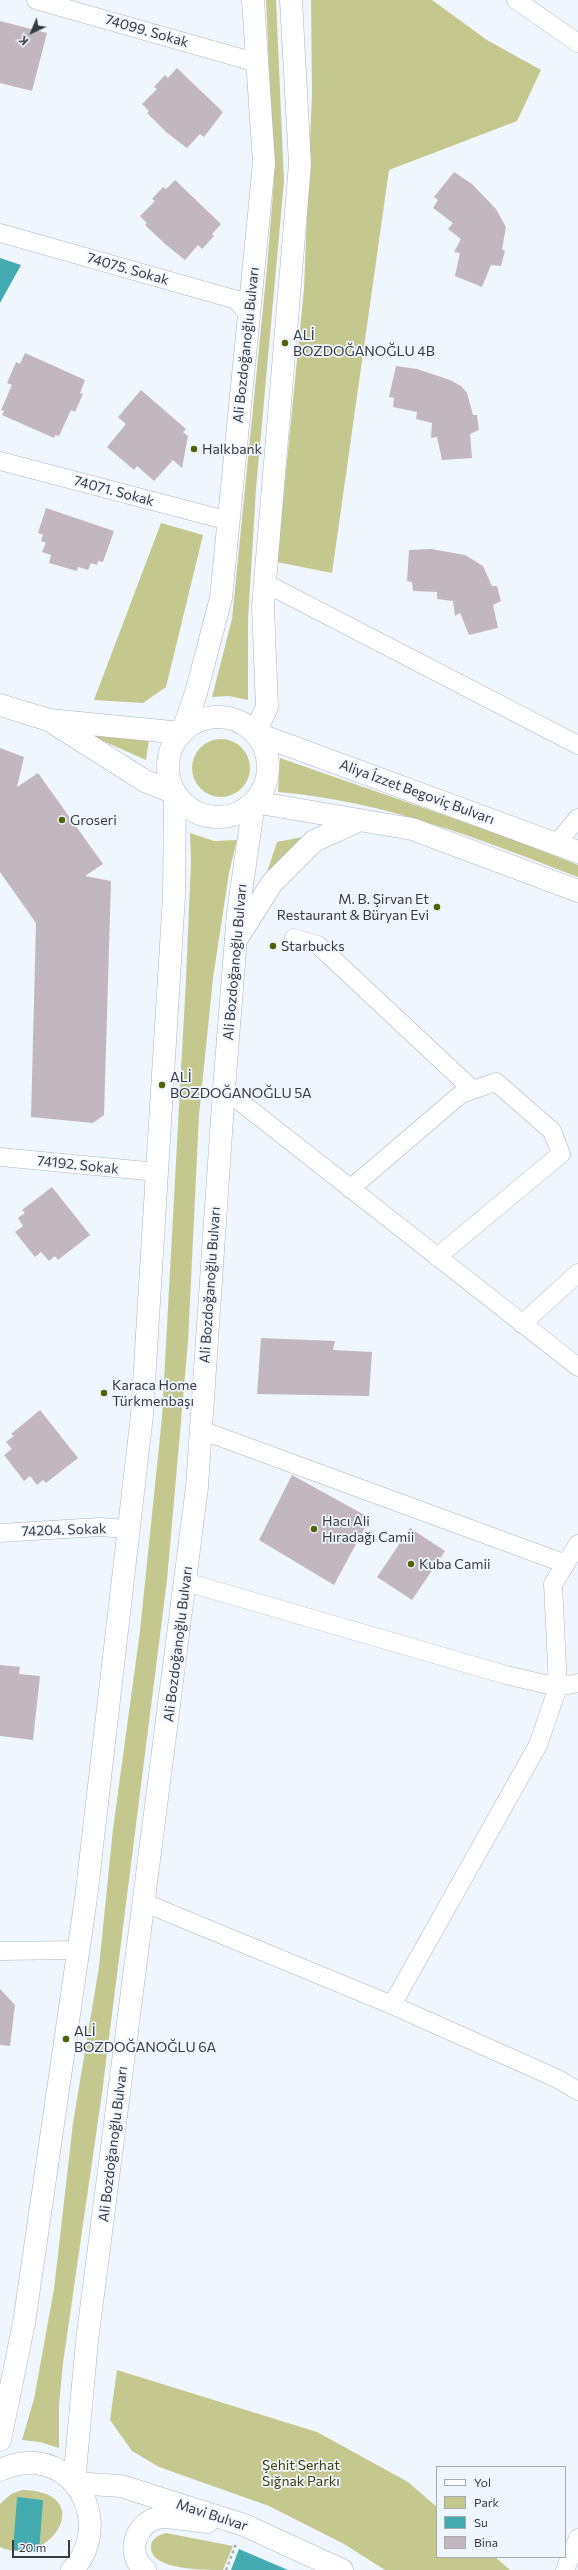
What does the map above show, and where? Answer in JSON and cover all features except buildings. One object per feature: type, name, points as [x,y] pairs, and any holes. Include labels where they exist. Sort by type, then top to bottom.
[{"type":"main road","name":"Ali Bozdoğanoğlu Bulvarı","points":[[182,733],[196,693],[222,598],[264,163],[253,0]]},
{"type":"main road","points":[[256,734],[267,707],[263,606],[300,164],[291,0]]},
{"type":"main road","points":[[0,705],[50,720],[182,733]]},
{"type":"main road","points":[[210,718],[226,718],[242,723],[256,734],[264,748],[268,765],[267,782],[254,802],[247,809],[232,816],[214,818],[194,811],[185,805],[175,793],[169,778],[168,761],[172,746],[182,733],[194,723],[210,718]]},
{"type":"main road","points":[[50,720],[145,781],[175,793]]},
{"type":"main road","name":"Aliya İzzet Begoviç Bulvarı","points":[[256,734],[578,852]]},
{"type":"main road","points":[[0,2440],[24,2323],[78,1950],[142,1415],[174,896],[175,793]]},
{"type":"main road","name":"Ali Bozdoğanoğlu Bulvarı","points":[[74,2483],[87,2341],[186,1582],[202,1430],[224,1089],[236,940],[254,802]]},
{"type":"main road","points":[[254,802],[412,829],[578,891]]},
{"type":"main road","points":[[236,940],[272,883],[310,845],[360,820]]},
{"type":"main road","points":[[0,2470],[17,2464],[37,2463],[57,2470],[74,2483],[86,2500],[91,2522],[89,2543],[80,2562],[72,2570]]},
{"type":"main road","name":"Mavi Bulvar","points":[[74,2483],[121,2486],[241,2533],[342,2570]]},
{"type":"main road","points":[[145,2570],[139,2566],[133,2550],[138,2530],[157,2518],[241,2533]]},
{"type":"street","name":"74099. Sokak","points":[[36,0],[258,63]]},
{"type":"street","points":[[516,0],[578,43]]},
{"type":"street","name":"74075. Sokak","points":[[0,233],[237,300],[249,316]]},
{"type":"street","name":"74071. Sokak","points":[[0,461],[229,521]]},
{"type":"street","points":[[265,583],[578,744]]},
{"type":"street","points":[[556,844],[578,818]]},
{"type":"street","points":[[294,938],[318,945],[473,1090]]},
{"type":"street","points":[[350,1189],[461,1094],[496,1082],[552,1131],[561,1154],[437,1258]]},
{"type":"street","points":[[224,1089],[437,1258],[578,1367]]},
{"type":"street","name":"74192. Sokak","points":[[0,1157],[157,1172]]},
{"type":"street","points":[[522,1324],[578,1273]]},
{"type":"street","points":[[202,1430],[566,1564]]},
{"type":"street","name":"74204. Sokak","points":[[0,1533],[99,1527],[129,1529]]},
{"type":"street","points":[[392,2005],[538,1745],[558,1687],[553,1584],[578,1544]]},
{"type":"street","points":[[186,1582],[506,1675],[558,1687],[578,1683]]},
{"type":"street","points":[[145,1904],[392,2005],[558,2079],[578,2091]]},
{"type":"street","points":[[0,1951],[78,1950]]},
{"type":"street","points":[[565,2570],[578,2538]]},
{"type":"path","points":[[226,2570],[241,2533]]},
{"type":"green space","points":[[266,0],[276,0],[284,181],[256,489],[248,620],[248,700],[229,696],[212,697],[232,619],[267,268],[274,180]]},
{"type":"green space","points":[[311,0],[432,0],[487,40],[541,70],[517,121],[389,170],[332,573],[277,562],[304,289],[312,93]]},
{"type":"green space","points":[[161,523],[203,535],[166,687],[143,703],[94,700]]},
{"type":"green space","points":[[74,728],[149,739],[146,760]]},
{"type":"green space","points":[[215,739],[227,739],[242,747],[250,762],[250,774],[242,789],[227,797],[215,797],[200,789],[192,774],[192,762],[200,747]]},
{"type":"green space","points":[[280,758],[507,837],[578,865],[578,877],[468,836],[394,813],[318,797],[278,792]]},
{"type":"green space","points":[[190,833],[214,841],[237,840],[229,873],[213,978],[199,1115],[188,1342],[167,1580],[102,2093],[63,2363],[59,2405],[59,2448],[40,2442],[22,2440],[34,2399],[54,2289],[73,2123],[99,1967],[113,1829],[140,1631],[162,1417],[186,979],[191,861]]},
{"type":"green space","points":[[308,836],[266,875],[277,842]]},
{"type":"green space","name":"Şehit Serhat Sığnak Parkı","points":[[117,2370],[317,2432],[408,2482],[436,2506],[436,2558],[496,2558],[510,2570],[385,2570],[344,2544],[269,2506],[159,2467],[132,2451],[110,2420]]},
{"type":"green space","points":[[22,2490],[45,2494],[58,2503],[62,2515],[59,2528],[50,2539],[36,2548],[19,2551],[0,2547],[0,2504],[11,2494]]},
{"type":"green space","points":[[166,2533],[233,2546],[223,2570],[204,2570],[180,2567],[159,2560],[153,2555],[151,2547],[152,2541],[158,2536]]},
{"type":"water","points":[[0,258],[21,265],[0,303]]},
{"type":"water","points":[[17,2497],[43,2500],[39,2552],[13,2550]]},
{"type":"water","points":[[239,2549],[288,2570],[231,2570]]},
{"type":"place","name":"ALİ BOZDOĞANOĞLU 4B","points":[[285,343]]},
{"type":"place","name":"Halkbank","points":[[194,449]]},
{"type":"place","name":"Groseri","points":[[62,820]]},
{"type":"place","name":"M. B. Şirvan Et Restaurant & Büryan Evi","points":[[437,907]]},
{"type":"place","name":"Starbucks","points":[[273,946]]},
{"type":"place","name":"ALİ BOZDOĞANOĞLU 5A","points":[[162,1085]]},
{"type":"place","name":"Karaca Home Türkmenbaşı","points":[[104,1393]]},
{"type":"place","name":"Hacı Ali Hıradağı Camii","points":[[314,1529]]},
{"type":"place","name":"Kuba Camii","points":[[411,1564]]},
{"type":"place","name":"ALİ BOZDOĞANOĞLU 6A","points":[[66,2039]]}]
